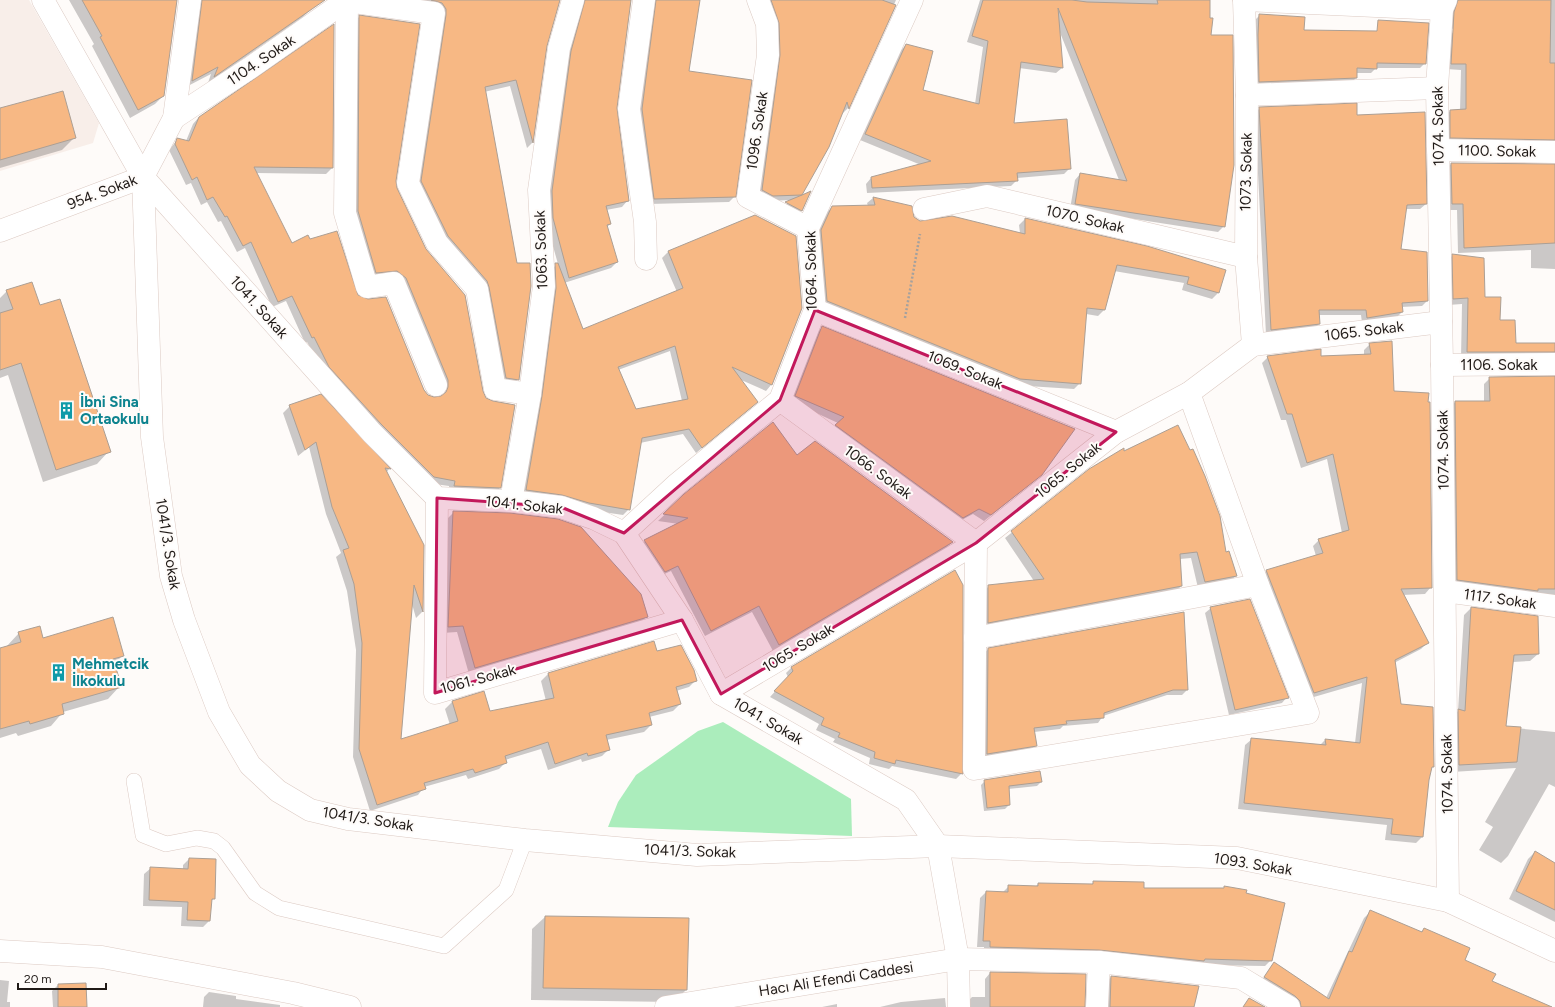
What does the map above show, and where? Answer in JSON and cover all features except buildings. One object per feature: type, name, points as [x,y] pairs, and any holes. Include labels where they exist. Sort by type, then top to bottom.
[{"type":"street","name":"1041. Sokak","points":[[43,0],[143,177],[372,433],[437,498],[511,501],[561,507],[594,518],[624,533],[682,620],[721,694],[906,800],[938,846],[958,959],[959,1007]]},
{"type":"street","name":"954. Sokak","points":[[0,231],[143,177],[174,118],[190,0]]},
{"type":"street","name":"1104. Sokak","points":[[174,118],[250,68],[347,0]]},
{"type":"street","points":[[436,385],[394,283],[367,287],[345,213],[347,0],[434,13],[408,182],[437,243],[477,290],[495,389],[530,394]]},
{"type":"street","name":"1063. Sokak","points":[[511,501],[530,394],[544,286],[539,190],[559,48],[573,0]]},
{"type":"street","points":[[644,0],[628,110],[645,222],[646,259]]},
{"type":"street","name":"1096. Sokak","points":[[758,0],[767,24],[768,55],[748,197],[808,228]]},
{"type":"street","name":"1064. Sokak","points":[[624,533],[676,485],[780,400],[815,310],[808,228],[912,0]]},
{"type":"street","points":[[1244,0],[1444,5]]},
{"type":"street","name":"1073. Sokak","points":[[1244,0],[1247,95],[1246,257],[1253,345]]},
{"type":"street","name":"1074. Sokak","points":[[1444,5],[1437,88],[1442,322],[1448,901]]},
{"type":"street","points":[[1247,95],[1437,88]]},
{"type":"street","name":"1100. Sokak","points":[[1438,150],[1555,152]]},
{"type":"street","name":"1041/3. Sokak","points":[[143,177],[152,437],[171,576],[184,620],[219,712],[250,765],[278,791],[310,810],[348,819],[525,840],[697,855],[938,846]]},
{"type":"street","name":"1070. Sokak","points":[[924,209],[987,196],[1246,257]]},
{"type":"street","name":"1069. Sokak","points":[[815,310],[1116,432]]},
{"type":"street","name":"1065. Sokak","points":[[721,694],[976,543],[1116,432],[1189,393],[1253,345],[1442,322]]},
{"type":"street","name":"1106. Sokak","points":[[1442,365],[1555,364]]},
{"type":"street","points":[[976,543],[974,769],[1308,713],[1258,585],[1189,393]]},
{"type":"street","name":"1066. Sokak","points":[[780,400],[976,543]]},
{"type":"street","name":"1061. Sokak","points":[[437,498],[434,693],[682,620]]},
{"type":"street","points":[[975,638],[1258,585]]},
{"type":"street","name":"1117. Sokak","points":[[1445,591],[1555,606]]},
{"type":"street","name":"1093. Sokak","points":[[938,846],[1237,858],[1448,901],[1555,951]]},
{"type":"street","points":[[0,951],[102,957],[292,1000],[350,1007]]},
{"type":"street","points":[[958,959],[1099,962],[1241,978],[1289,1007]]},
{"type":"street","name":"Hacı Ali Efendi Caddesi","points":[[666,1007],[958,959]]},
{"type":"street","points":[[1097,1007],[1099,962]]},
{"type":"lane","points":[[134,781],[143,835],[166,844],[196,838],[214,841],[223,848],[255,893],[278,908],[444,946],[506,890],[525,840]]},
{"type":"path","points":[[901,344],[924,209]]},
{"type":"highlighted area","points":[[815,310],[1116,432],[976,543],[721,694],[682,620],[435,693],[437,498],[561,507],[624,533],[780,400]]},
{"type":"shaded area","points":[[0,0],[29,0],[99,123],[93,143],[0,171]]},
{"type":"green space","points":[[723,722],[851,799],[852,836],[608,827],[618,802],[636,775],[698,731]]},
{"type":"place","name":"İbni Sina Ortaokulu","points":[[67,411]]},
{"type":"place","name":"Mehmetcik İlkokulu","points":[[59,673]]}]
